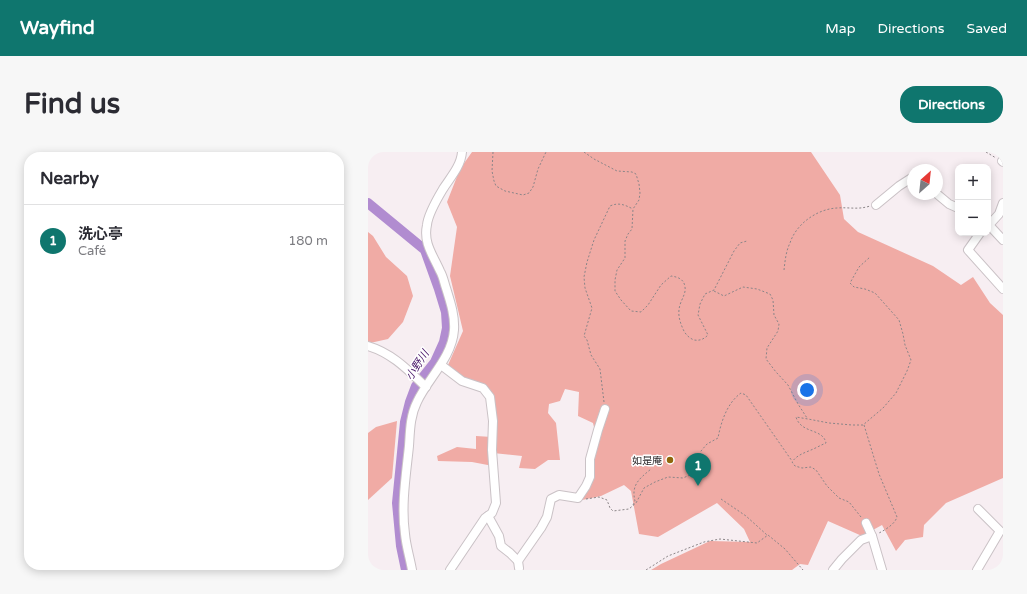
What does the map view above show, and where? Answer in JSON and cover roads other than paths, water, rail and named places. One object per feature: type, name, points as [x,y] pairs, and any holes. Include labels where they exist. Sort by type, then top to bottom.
[{"type":"street","points":[[412,570],[405,534],[403,510],[404,486],[412,416],[417,402],[441,365],[452,342],[454,330],[453,314],[441,272],[429,249],[426,235],[427,224],[442,190],[457,169],[462,152]]},
{"type":"street","points":[[876,205],[907,181]]},
{"type":"street","points":[[943,199],[955,207]]},
{"type":"street","points":[[991,222],[999,214],[1003,203]]},
{"type":"street","points":[[991,228],[1003,240]]},
{"type":"street","points":[[978,236],[968,250],[1003,289]]},
{"type":"street","points":[[368,346],[385,352],[399,362],[426,387]]},
{"type":"street","points":[[441,365],[462,381],[483,388],[490,397],[493,421],[492,453],[496,503],[492,513],[485,518],[450,570]]},
{"type":"street","points":[[488,516],[499,536],[500,546],[510,553],[518,567],[547,517],[551,499],[559,495],[578,498],[586,486],[590,476],[590,459],[605,409]]},
{"type":"street","points":[[977,570],[1000,531],[978,509]]},
{"type":"street","points":[[866,523],[872,536],[882,570]]},
{"type":"street","points":[[833,570],[861,540],[872,536]]},
{"type":"waterway","name":"小野川","points":[[368,203],[425,250],[446,312],[447,328],[444,342],[435,362],[416,386],[405,422],[397,503],[401,546],[406,570]]},
{"type":"place","name":"如是庵","points":[[670,460]]},
{"type":"place","name":"洗心亭","points":[[698,486]]}]
